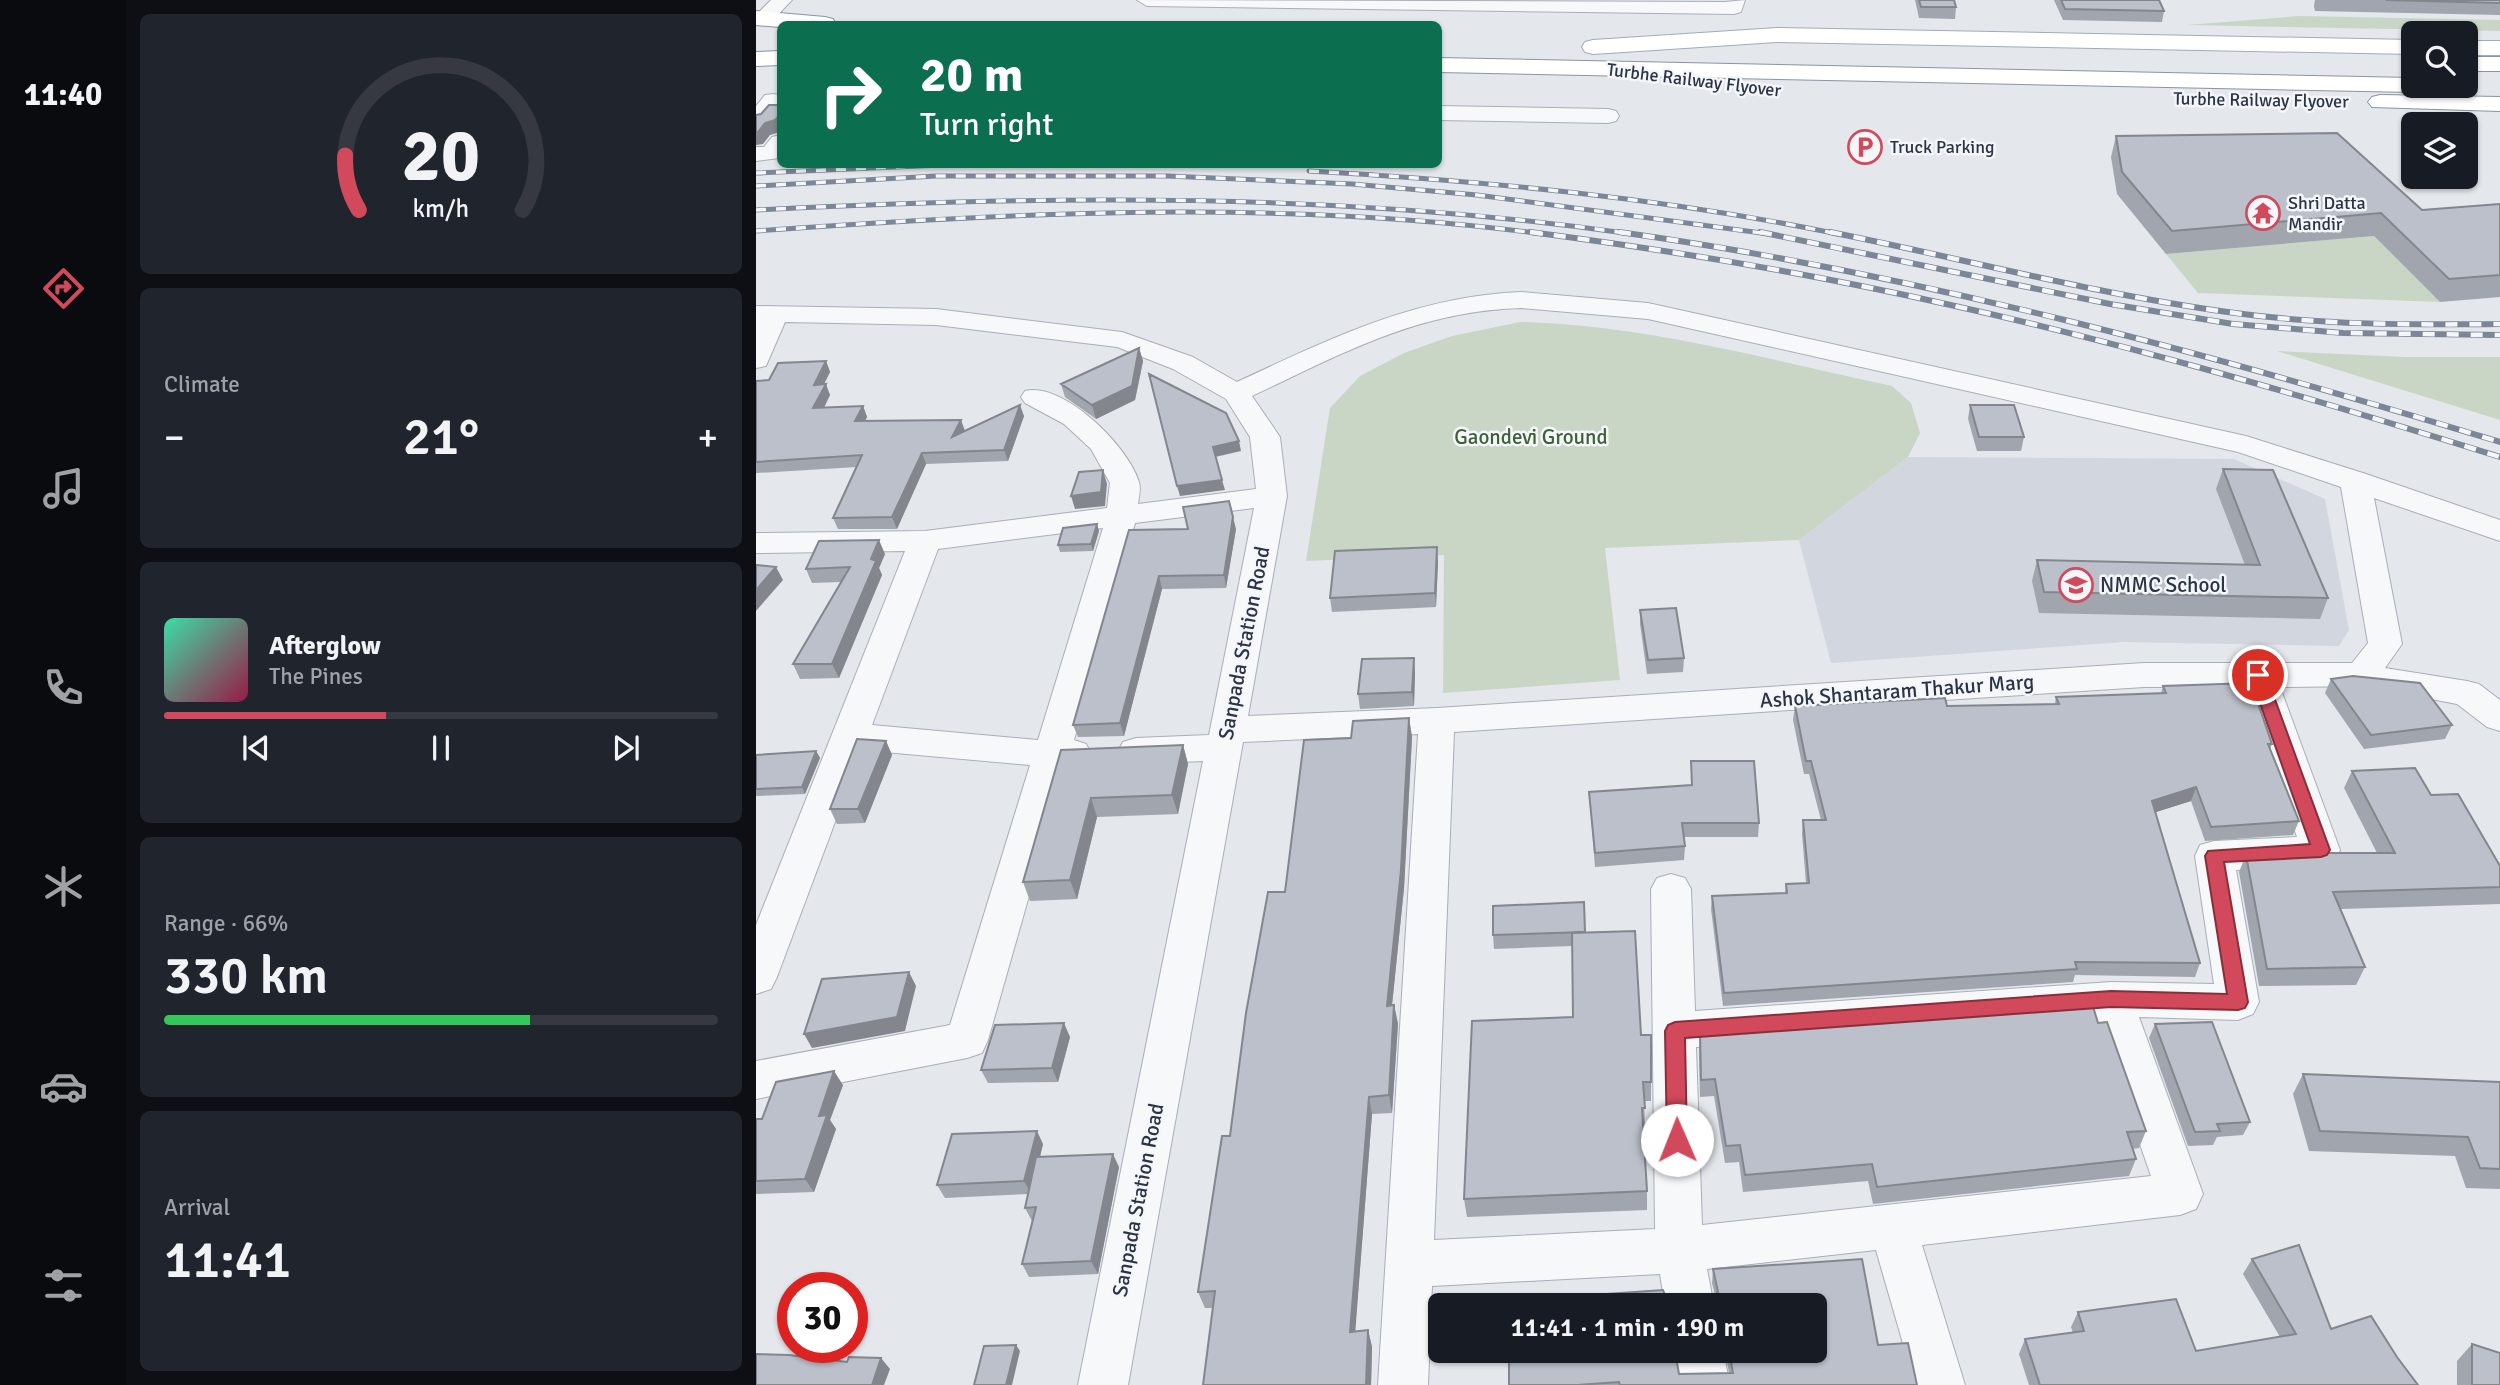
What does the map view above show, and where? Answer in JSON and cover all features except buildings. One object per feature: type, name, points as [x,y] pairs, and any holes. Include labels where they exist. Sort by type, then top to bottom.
[{"type":"main road","points":[[1442,65],[1591,57],[1777,35],[2401,47]]},
{"type":"main road","points":[[1464,44],[1490,44]]},
{"type":"main road","points":[[1529,45],[1591,57]]},
{"type":"main road","points":[[756,48],[777,49]]},
{"type":"main road","points":[[2478,48],[2500,48]]},
{"type":"main road","name":"Turbhe Railway Flyover","points":[[1591,57],[2088,57],[2401,63]]},
{"type":"main road","name":"Turbhe Railway Flyover","points":[[1591,57],[1681,70],[2401,85]]},
{"type":"main road","name":"Turbhe Railway Flyover","points":[[1591,57],[1781,91],[2500,104]]},
{"type":"main road","points":[[756,59],[777,58]]},
{"type":"main road","points":[[1681,70],[1743,62],[2401,75]]},
{"type":"main road","points":[[2478,64],[2500,64]]},
{"type":"main road","points":[[2478,76],[2500,77]]},
{"type":"main road","points":[[2478,86],[2500,86]]},
{"type":"street","points":[[764,25],[782,0]]},
{"type":"street","points":[[1147,0],[1734,9],[1735,0]]},
{"type":"street","points":[[1442,113],[1608,116]]},
{"type":"street","points":[[756,154],[771,153],[777,146]]},
{"type":"street","points":[[1236,393],[1374,329],[1446,307],[1516,300],[1582,303],[1648,311],[2246,445],[2500,531]]},
{"type":"street","points":[[756,360],[766,313]]},
{"type":"street","name":"Sanpada Station Road","points":[[766,313],[936,317],[1122,340],[1183,363],[1236,393],[1265,437],[1272,496],[1103,1385]]},
{"type":"street","points":[[756,1080],[967,1040],[1122,515],[1125,483],[1103,444],[1074,418],[1035,397]]},
{"type":"street","points":[[2355,480],[2385,644],[2361,675]]},
{"type":"street","points":[[756,543],[925,541],[1272,496]]},
{"type":"street","points":[[756,977],[925,541]]},
{"type":"street","name":"Ashok Shantaram Thakur Marg","points":[[849,736],[1051,754],[1437,721],[2144,674],[2361,675],[2467,693],[2500,718]]},
{"type":"street","points":[[1675,1031],[2111,999],[2238,1002],[2214,856],[2321,850],[2258,675]]},
{"type":"street","points":[[1403,1385],[1437,721]]},
{"type":"street","points":[[1671,889],[1679,1250],[1687,1293]]},
{"type":"street","points":[[1409,1264],[1679,1250],[2180,1194],[2111,999]]},
{"type":"street","points":[[1894,1226],[1940,1385]]},
{"type":"street","points":[[1700,1363],[1705,1385]]},
{"type":"shaded area","name":"NMMC School","points":[[1908,457],[2234,459],[2325,499],[2349,630],[2339,646],[2123,642],[1831,663],[1799,540]]},
{"type":"green space","points":[[2299,16],[2500,20],[2500,31],[2478,31],[2478,21],[2401,21],[2401,29],[2187,25]]},
{"type":"green space","points":[[2374,236],[2440,302],[2198,293],[2166,254]]},
{"type":"green space","name":"Gaondevi Ground","points":[[1520,322],[1661,337],[1892,386],[1911,403],[1920,433],[1908,457],[1799,540],[1605,548],[1620,680],[1443,693],[1444,555],[1306,561],[1330,408],[1360,376],[1404,353],[1452,336]]},
{"type":"green space","points":[[2277,351],[2405,357],[2500,357],[2500,420]]},
{"type":"railway","points":[[756,173],[872,168]]},
{"type":"railway","points":[[1309,171],[1575,193],[1707,210],[1838,234]]},
{"type":"railway","points":[[756,186],[936,176],[1167,176],[1352,184],[1477,195],[1769,234]]},
{"type":"railway","points":[[756,210],[976,202],[1195,201],[1414,210],[1632,234]]},
{"type":"railway","points":[[756,231],[1051,214],[1150,212],[1347,216],[1543,234]]},
{"type":"railway","points":[[1530,232],[1790,272],[2016,320],[2224,374],[2500,457]]},
{"type":"railway","points":[[1619,232],[1843,270],[2064,320],[2283,378],[2500,442]]},
{"type":"railway","points":[[1760,232],[2110,304],[2233,324],[2343,333],[2500,335]]},
{"type":"railway","points":[[1830,232],[2082,287],[2235,313],[2334,322],[2500,324]]},
{"type":"place","name":"Truck Parking","points":[[1865,147]]},
{"type":"place","name":"Shri Datta Mandir","points":[[2263,213]]},
{"type":"place","name":"NMMC School","points":[[2076,585]]},
{"type":"route","points":[[1677,1140],[1675,1031],[2111,999],[2238,1002],[2214,856],[2321,850],[2258,675]]}]
